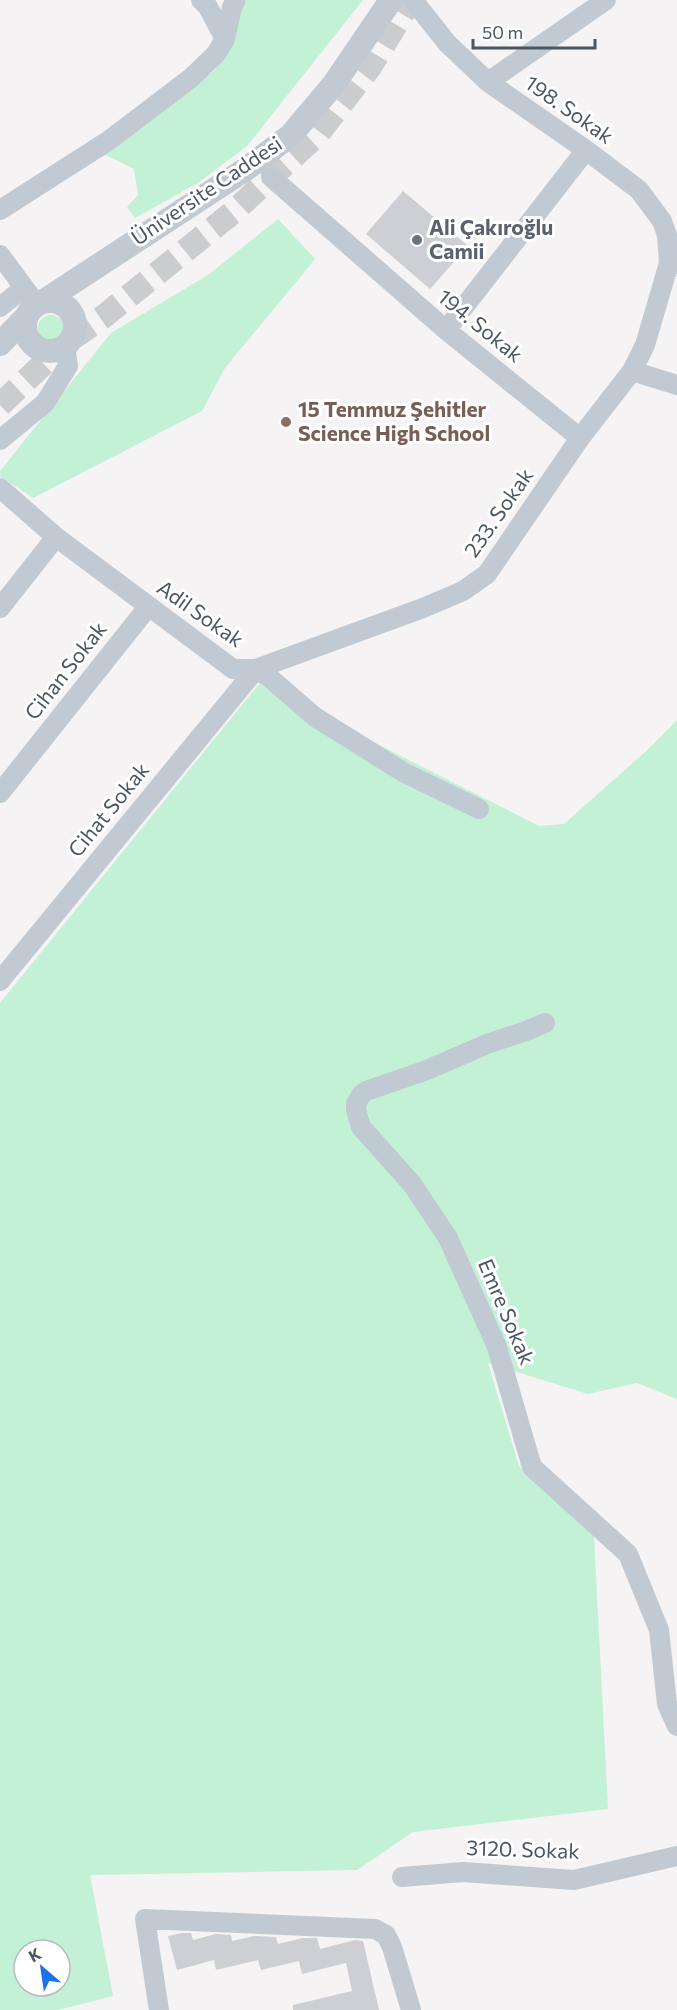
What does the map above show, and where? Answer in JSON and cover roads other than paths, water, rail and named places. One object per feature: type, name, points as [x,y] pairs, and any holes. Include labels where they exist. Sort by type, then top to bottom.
[{"type":"street","points":[[201,0],[208,7],[225,39]]},
{"type":"street","points":[[0,210],[108,141],[181,85],[216,54],[225,39],[232,7],[236,0]]},
{"type":"street","name":"Üniversite Caddesi","points":[[0,344],[33,303],[246,169],[291,135],[334,84],[390,0]]},
{"type":"street","name":"198. Sokak","points":[[412,0],[447,42],[488,82],[639,190],[662,221],[668,235],[673,264]]},
{"type":"street","points":[[488,82],[606,0]]},
{"type":"street","points":[[446,330],[586,150]]},
{"type":"street","name":"194. Sokak","points":[[271,177],[446,330],[580,438]]},
{"type":"street","points":[[0,255],[33,303],[26,333],[35,346],[50,351],[65,346],[74,332],[75,323],[72,315],[61,303],[33,303],[0,307]]},
{"type":"street","name":"233. Sokak","points":[[256,669],[423,608],[463,591],[487,574],[580,438],[632,370],[645,345],[673,264]]},
{"type":"street","points":[[0,440],[45,403],[68,366],[65,346]]},
{"type":"street","points":[[632,370],[677,385]]},
{"type":"street","name":"Adil Sokak","points":[[0,488],[56,537],[232,669],[256,669],[270,678],[315,717],[403,772],[479,809]]},
{"type":"street","points":[[0,608],[56,537]]},
{"type":"street","name":"Cihan Sokak","points":[[0,793],[148,607]]},
{"type":"street","name":"Cihat Sokak","points":[[0,981],[256,669]]},
{"type":"street","name":"Emre Sokak","points":[[544,1023],[486,1044],[427,1070],[366,1091],[356,1104],[356,1110],[361,1127],[412,1184],[448,1238],[497,1347],[532,1467],[628,1554],[658,1630],[667,1704],[677,1726]]},
{"type":"street","name":"3120. Sokak","points":[[402,1877],[463,1872],[574,1880],[677,1856]]},
{"type":"street","points":[[159,2010],[145,1919],[375,1929],[386,1935],[392,1947],[411,2010]]},
{"type":"tunnel","points":[[71,339],[103,317],[232,213],[317,135],[370,67],[411,0]]},
{"type":"tunnel","points":[[0,405],[58,350]]},
{"type":"place","name":"Ali Çakıroğlu Camii","points":[[417,240]]},
{"type":"place","name":"15 Temmuz Şehitler Science High School","points":[[286,422]]}]
